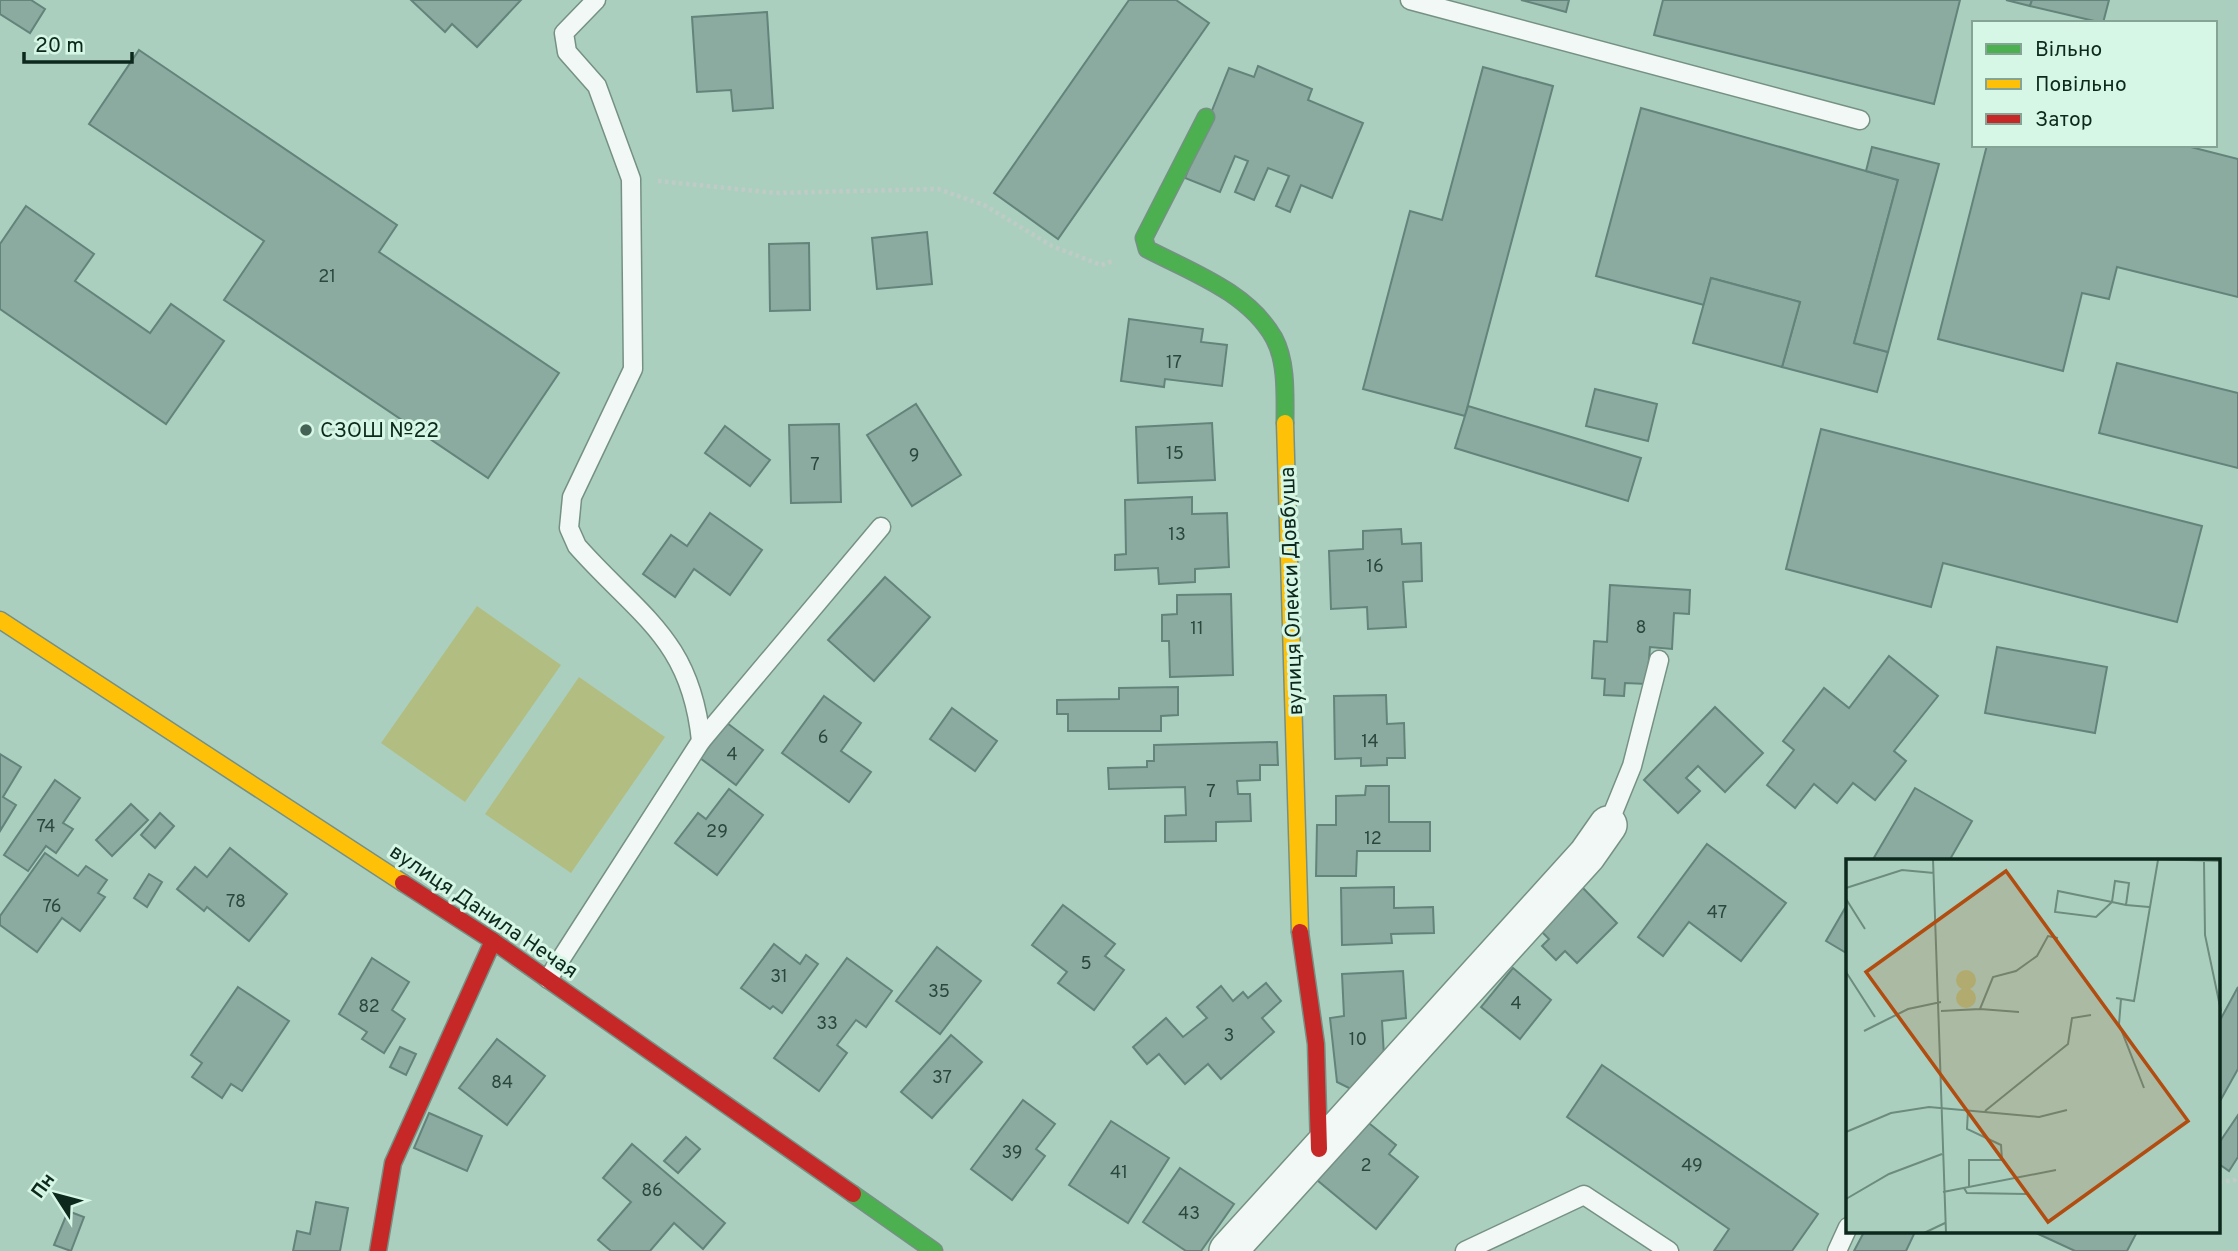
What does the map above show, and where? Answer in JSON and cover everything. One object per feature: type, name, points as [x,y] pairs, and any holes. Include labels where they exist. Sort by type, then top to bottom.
[{"type":"street","points":[[1146,250],[1144,238],[1206,117]]},
{"type":"street","name":"вулиця Олекси Довбуша","points":[[1146,250],[1238,297],[1274,338],[1284,374],[1298,921],[1316,1044],[1319,1149]]},
{"type":"street","name":"вулиця Данила Нечая","points":[[0,620],[493,941],[934,1251]]},
{"type":"street","points":[[1238,1248],[1319,1149],[1587,855],[1608,825]]},
{"type":"street","points":[[378,1251],[393,1163],[493,941]]},
{"type":"lane","points":[[596,0],[565,33],[567,52],[597,86],[631,178],[633,369],[572,497],[569,528],[584,554],[670,645],[693,689],[701,741]]},
{"type":"lane","points":[[1410,0],[1860,120]]},
{"type":"lane","points":[[548,979],[701,741],[881,527]]},
{"type":"lane","points":[[1608,825],[1632,766],[1659,660]]},
{"type":"lane","points":[[1465,1251],[1584,1195],[1669,1251]]},
{"type":"lane","points":[[1837,1251],[1846,1231]]},
{"type":"path","points":[[631,178],[776,193],[938,190],[984,205],[1052,246],[1101,265],[1146,250]]},
{"type":"path","points":[[2220,1182],[2235,1180],[2238,1177]]},
{"type":"green space","points":[[477,606],[561,665],[465,802],[381,743]]},
{"type":"green space","points":[[579,677],[665,737],[571,873],[485,814]]},
{"type":"building","points":[[0,0],[31,0],[45,9],[30,33],[0,14]]},
{"type":"building","points":[[411,0],[521,0],[477,47],[452,24],[445,32]]},
{"type":"building","points":[[1129,0],[1176,0],[1209,23],[1058,239],[994,193]]},
{"type":"building","points":[[1521,0],[1569,0],[1566,12]]},
{"type":"building","points":[[1663,0],[1960,0],[1934,104],[1654,35]]},
{"type":"building","points":[[2006,0],[2032,0],[2030,6]]},
{"type":"building","points":[[2032,0],[2109,0],[2104,21],[2030,6]]},
{"type":"building","points":[[767,12],[773,108],[733,111],[731,90],[697,92],[692,17]]},
{"type":"building","points":[[139,50],[397,225],[379,252],[559,373],[488,478],[224,300],[264,241],[89,124]]},
{"type":"building","points":[[1258,66],[1312,89],[1308,100],[1363,123],[1332,198],[1301,185],[1290,212],[1276,206],[1289,176],[1268,168],[1254,200],[1235,192],[1248,161],[1235,156],[1220,192],[1185,178],[1229,68],[1254,77]]},
{"type":"building","points":[[1483,67],[1553,86],[1465,416],[1363,389],[1410,211],[1442,220]]},
{"type":"building","points":[[1641,108],[1898,180],[1854,343],[1888,352],[1877,392],[1782,367],[1800,302],[1711,278],[1704,305],[1596,276]]},
{"type":"building","points":[[1872,147],[1939,164],[1888,352],[1854,343],[1898,180],[1866,171]]},
{"type":"building","points":[[1986,147],[2191,147],[2238,159],[2238,297],[2117,267],[2109,299],[2082,293],[2063,371],[1938,339]]},
{"type":"building","points":[[26,206],[94,254],[75,281],[150,333],[171,304],[224,341],[166,424],[0,309],[0,244]]},
{"type":"building","points":[[927,232],[932,284],[877,289],[872,238]]},
{"type":"building","points":[[809,243],[810,310],[770,311],[769,244]]},
{"type":"building","points":[[1711,278],[1800,302],[1782,367],[1693,343]]},
{"type":"building","points":[[1129,319],[1203,329],[1201,342],[1227,345],[1222,386],[1165,379],[1164,387],[1121,381]]},
{"type":"building","points":[[2117,363],[2238,393],[2238,468],[2099,433]]},
{"type":"building","points":[[1595,389],[1657,404],[1648,441],[1586,426]]},
{"type":"building","points":[[916,404],[961,475],[912,506],[867,435]]},
{"type":"building","points":[[1468,406],[1641,458],[1628,501],[1455,448]]},
{"type":"building","points":[[1212,423],[1215,480],[1138,483],[1136,427]]},
{"type":"building","points":[[839,424],[841,502],[791,503],[789,425]]},
{"type":"building","points":[[725,426],[770,460],[750,486],[705,453]]},
{"type":"building","points":[[1821,429],[2202,526],[2177,622],[1943,563],[1931,607],[1786,569]]},
{"type":"building","points":[[1192,497],[1192,514],[1227,513],[1229,567],[1195,569],[1195,582],[1159,584],[1158,568],[1115,570],[1115,555],[1126,554],[1125,500]]},
{"type":"building","points":[[710,513],[762,550],[730,595],[694,569],[675,597],[643,574],[671,535],[687,546]]},
{"type":"building","points":[[1401,529],[1402,544],[1421,543],[1422,581],[1403,582],[1406,627],[1368,629],[1367,607],[1331,609],[1329,551],[1363,549],[1363,531]]},
{"type":"building","points":[[885,577],[930,617],[874,681],[828,640]]},
{"type":"building","points":[[1610,585],[1690,590],[1689,614],[1674,613],[1672,649],[1650,647],[1647,684],[1625,683],[1624,696],[1604,695],[1605,679],[1592,678],[1594,641],[1607,642]]},
{"type":"building","points":[[1231,594],[1233,675],[1170,677],[1169,641],[1162,641],[1162,615],[1177,614],[1177,595]]},
{"type":"building","points":[[1997,647],[2107,667],[2095,733],[1985,713]]},
{"type":"building","points":[[1889,656],[1938,696],[1894,751],[1906,761],[1875,800],[1853,783],[1837,803],[1814,784],[1795,808],[1767,785],[1794,750],[1783,741],[1824,688],[1849,708]]},
{"type":"building","points":[[1178,687],[1178,715],[1161,716],[1161,731],[1068,731],[1068,714],[1057,714],[1057,700],[1119,699],[1119,688]]},
{"type":"building","points":[[1386,695],[1387,724],[1404,723],[1405,758],[1387,758],[1387,765],[1361,766],[1361,758],[1335,759],[1334,696]]},
{"type":"building","points":[[824,696],[861,723],[841,751],[871,772],[849,802],[782,753]]},
{"type":"building","points":[[1715,707],[1763,753],[1725,792],[1698,766],[1686,778],[1700,791],[1678,813],[1644,780]]},
{"type":"building","points":[[952,708],[997,741],[975,771],[930,739]]},
{"type":"building","points":[[727,723],[763,750],[736,785],[700,758]]},
{"type":"building","points":[[1277,742],[1278,765],[1260,765],[1260,780],[1237,781],[1238,794],[1250,794],[1251,821],[1216,822],[1216,841],[1165,842],[1165,816],[1186,815],[1185,787],[1109,789],[1108,768],[1147,767],[1147,761],[1154,761],[1154,745]]},
{"type":"building","points":[[0,754],[21,767],[3,797],[16,805],[0,831]]},
{"type":"building","points":[[55,780],[80,798],[63,823],[73,829],[56,853],[46,846],[28,871],[4,855]]},
{"type":"building","points":[[1366,786],[1389,786],[1389,822],[1430,822],[1430,851],[1357,851],[1356,876],[1316,876],[1317,825],[1336,825],[1336,796],[1365,795]]},
{"type":"building","points":[[1915,788],[1972,821],[1950,859],[1873,859]]},
{"type":"building","points":[[729,789],[763,815],[717,875],[675,843],[698,813],[706,819]]},
{"type":"building","points":[[131,804],[148,820],[112,856],[96,840]]},
{"type":"building","points":[[160,813],[174,826],[155,848],[141,835]]},
{"type":"building","points":[[1707,844],[1786,903],[1741,961],[1689,922],[1663,956],[1638,937]]},
{"type":"building","points":[[230,848],[287,894],[249,941],[207,907],[204,911],[177,889],[195,867],[207,877]]},
{"type":"building","points":[[45,853],[78,876],[86,866],[107,880],[98,893],[105,897],[80,931],[62,918],[37,952],[0,925],[0,916]]},
{"type":"building","points":[[149,874],[162,882],[147,907],[134,898]]},
{"type":"building","points":[[1394,887],[1394,908],[1433,907],[1434,933],[1391,934],[1392,943],[1342,945],[1341,888]]},
{"type":"building","points":[[1582,887],[1617,923],[1577,963],[1565,951],[1556,960],[1542,946],[1549,939],[1539,929]]},
{"type":"building","points":[[1063,905],[1115,944],[1105,956],[1124,970],[1094,1010],[1058,983],[1067,972],[1032,945]]},
{"type":"building","points":[[1846,906],[1846,953],[1826,941]]},
{"type":"building","points":[[774,944],[800,964],[806,955],[818,964],[782,1013],[773,1006],[770,1009],[741,988]]},
{"type":"building","points":[[937,947],[981,981],[940,1034],[896,1001]]},
{"type":"building","points":[[372,958],[409,982],[392,1010],[405,1019],[384,1053],[362,1039],[367,1032],[339,1014]]},
{"type":"building","points":[[847,958],[892,991],[866,1027],[856,1020],[837,1045],[847,1053],[819,1091],[774,1058]]},
{"type":"building","points":[[1513,968],[1551,1000],[1520,1039],[1481,1007]]},
{"type":"building","points":[[1403,971],[1406,1018],[1382,1021],[1384,1056],[1351,1089],[1337,1082],[1330,1018],[1344,1016],[1342,974]]},
{"type":"building","points":[[1266,983],[1281,1001],[1262,1018],[1274,1032],[1221,1079],[1208,1064],[1185,1084],[1159,1054],[1147,1064],[1133,1047],[1166,1018],[1183,1037],[1207,1018],[1197,1007],[1221,986],[1233,1001],[1243,992],[1248,998]]},
{"type":"building","points":[[238,987],[289,1021],[242,1091],[231,1084],[222,1098],[192,1077],[202,1063],[191,1055]]},
{"type":"building","points":[[2238,987],[2238,1069],[2220,1101],[2220,1020]]},
{"type":"building","points":[[951,1035],[982,1062],[932,1118],[901,1092]]},
{"type":"building","points":[[497,1039],[545,1076],[507,1125],[459,1088]]},
{"type":"building","points":[[400,1047],[416,1054],[406,1075],[390,1067]]},
{"type":"building","points":[[1602,1065],[1818,1214],[1792,1251],[1714,1251],[1729,1229],[1567,1117]]},
{"type":"building","points":[[1023,1100],[1055,1124],[1036,1149],[1045,1156],[1012,1200],[971,1169]]},
{"type":"building","points":[[429,1113],[482,1136],[467,1171],[414,1148]]},
{"type":"building","points":[[2238,1115],[2238,1157],[2229,1171],[2220,1165],[2220,1142]]},
{"type":"building","points":[[1365,1120],[1396,1145],[1389,1154],[1418,1177],[1376,1229],[1317,1180]]},
{"type":"building","points":[[1111,1121],[1169,1158],[1128,1223],[1069,1185]]},
{"type":"building","points":[[686,1137],[700,1149],[678,1173],[664,1161]]},
{"type":"building","points":[[632,1144],[725,1223],[703,1249],[674,1223],[650,1251],[611,1251],[598,1240],[631,1202],[603,1178]]},
{"type":"building","points":[[1180,1168],[1234,1204],[1201,1251],[1186,1251],[1143,1222]]},
{"type":"building","points":[[316,1202],[348,1208],[340,1251],[293,1251],[297,1231],[310,1234]]},
{"type":"building","points":[[68,1211],[84,1217],[71,1251],[54,1245]]},
{"type":"building","points":[[1863,1234],[1914,1234],[1906,1251],[1854,1251]]},
{"type":"building","points":[[2038,1234],[2136,1234],[2127,1251],[2075,1251]]},
{"type":"traffic: fast","points":[[1206,117],[1144,238],[1147,249],[1217,285],[1249,308],[1263,322],[1274,338],[1281,358],[1285,423]]},
{"type":"traffic: fast","points":[[853,1194],[934,1251]]},
{"type":"traffic: slow","points":[[1285,423],[1300,932]]},
{"type":"traffic: slow","points":[[0,620],[403,883]]},
{"type":"traffic: jam","points":[[403,883],[493,941],[853,1194]]},
{"type":"traffic: jam","points":[[1300,932],[1316,1044],[1319,1149]]},
{"type":"traffic: jam","points":[[378,1251],[393,1163],[493,941]]},
{"type":"place","name":"СЗОШ №22","points":[[306,430]]}]
